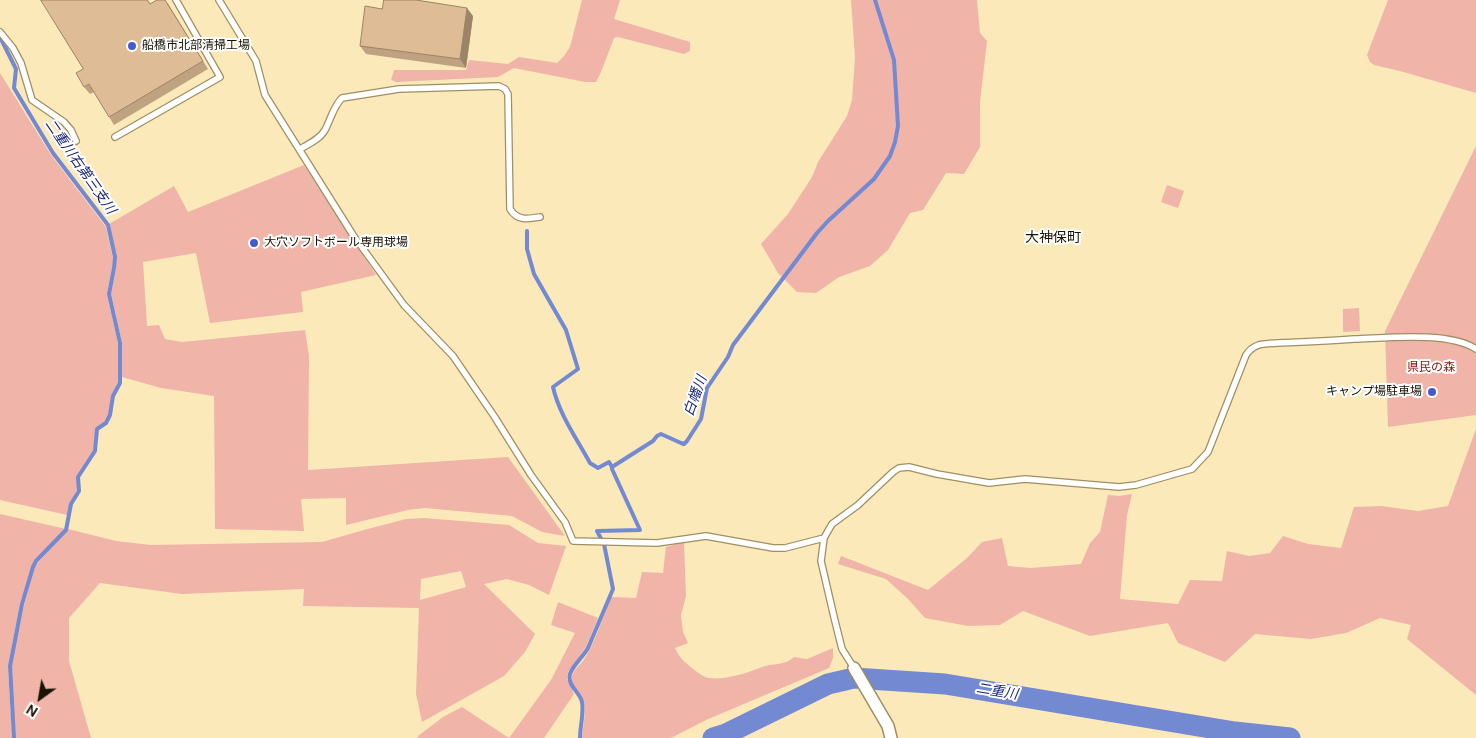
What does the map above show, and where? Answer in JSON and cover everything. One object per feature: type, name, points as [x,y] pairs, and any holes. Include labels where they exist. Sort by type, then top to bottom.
[{"type":"street","points":[[854,668],[888,726],[891,738]]},
{"type":"lane","points":[[115,137],[220,77],[176,0]]},
{"type":"lane","points":[[219,0],[256,61],[265,95],[338,212],[404,305],[453,356],[531,475],[565,522],[573,541],[657,542],[706,536],[773,548],[785,548],[824,538]]},
{"type":"lane","points":[[0,32],[13,48],[21,63],[32,100],[64,122],[71,130],[76,141]]},
{"type":"lane","points":[[300,149],[324,132],[337,104],[342,98],[399,89],[499,86],[505,89],[508,94],[510,209],[515,216],[521,218],[540,217]]},
{"type":"lane","points":[[854,668],[842,649],[821,561],[824,538],[832,524],[858,506],[899,468],[909,467],[989,483],[1025,479],[1119,487],[1136,485],[1192,469],[1208,452],[1246,356],[1250,349],[1255,346],[1277,343],[1423,337],[1456,341],[1476,349]]},
{"type":"green space","points":[[582,0],[620,0],[614,19],[690,42],[690,51],[684,54],[618,37],[614,38],[596,82],[585,82],[514,68],[498,77],[396,82],[391,80],[394,70],[466,70],[469,60],[508,64],[519,57],[557,63],[570,47]]},
{"type":"green space","points":[[851,0],[977,0],[980,33],[987,41],[980,102],[980,147],[964,174],[946,173],[923,210],[910,213],[888,250],[870,266],[839,277],[816,293],[797,292],[778,273],[761,244],[788,214],[847,116],[852,100],[855,57]]},
{"type":"green space","points":[[1388,0],[1476,0],[1476,93],[1374,65],[1370,62],[1367,55]]},
{"type":"green space","points":[[0,73],[51,155],[106,227],[113,258],[107,294],[118,344],[118,383],[112,396],[109,415],[105,422],[96,429],[94,450],[77,476],[77,490],[67,515],[0,500]]},
{"type":"green space","name":"県民の森","points":[[1476,146],[1476,415],[1388,427],[1385,331]]},
{"type":"green space","points":[[304,165],[376,275],[301,292],[303,312],[210,323],[196,253],[143,262],[147,326],[159,325],[165,339],[182,342],[305,330],[309,356],[308,470],[508,457],[565,536],[542,532],[512,516],[425,508],[408,510],[346,525],[346,498],[301,499],[304,531],[215,529],[214,396],[161,388],[122,377],[122,343],[111,293],[116,269],[116,256],[109,224],[174,186],[188,212]]},
{"type":"green space","points":[[1167,185],[1184,191],[1178,208],[1161,202]]},
{"type":"green space","points":[[1359,308],[1360,331],[1343,332],[1343,309]]},
{"type":"green space","points":[[1476,429],[1476,695],[1407,639],[1411,625],[1380,618],[1346,633],[1311,639],[1255,634],[1225,662],[1178,643],[1168,623],[1090,636],[1023,611],[1000,625],[968,626],[925,618],[886,579],[838,564],[841,556],[928,590],[967,558],[982,542],[1002,538],[1008,566],[1031,568],[1081,564],[1090,543],[1100,532],[1108,495],[1132,494],[1127,515],[1120,599],[1178,604],[1190,580],[1222,581],[1227,551],[1249,556],[1270,553],[1283,536],[1308,544],[1341,548],[1354,507],[1381,506],[1418,511],[1448,506]]},
{"type":"green space","points":[[0,514],[66,529],[34,562],[20,604],[8,666],[12,738],[0,738]]},
{"type":"green space","points":[[424,518],[509,525],[538,543],[566,546],[549,595],[529,585],[507,579],[484,584],[535,634],[525,652],[504,676],[422,722],[416,694],[419,608],[303,606],[304,589],[182,594],[100,583],[69,618],[69,661],[91,738],[15,738],[11,665],[24,605],[34,567],[68,529],[116,541],[151,545],[322,542],[406,519]],"holes":[[[461,571],[466,587],[420,600],[421,579]]]},
{"type":"green space","points":[[684,542],[686,596],[681,615],[683,632],[688,643],[675,648],[687,664],[705,677],[726,678],[783,663],[794,657],[807,659],[833,648],[833,658],[829,668],[706,720],[671,738],[582,738],[585,714],[584,704],[582,697],[573,686],[572,676],[593,644],[611,597],[636,598],[642,572],[663,573],[666,547]]},
{"type":"green space","points":[[558,602],[598,618],[586,647],[568,672],[567,679],[574,694],[544,738],[509,738],[551,680],[575,633],[551,625]]},
{"type":"green space","points":[[462,707],[509,738],[418,738],[418,736],[443,717]]},
{"type":"building","name":"船橋市北部清掃工場","points":[[41,0],[147,0],[150,4],[157,0],[165,0],[203,61],[109,117],[89,84],[84,87],[76,73],[83,69]]},
{"type":"building","points":[[384,0],[416,0],[467,8],[460,59],[360,46],[365,6],[382,9]]},
{"type":"waterway","name":"白幡川","points":[[580,738],[582,702],[570,682],[570,674],[573,667],[588,648],[613,589],[604,544],[597,531],[640,530],[612,467],[661,434],[684,444],[687,441],[701,419],[707,388],[728,357],[733,345],[817,233],[874,179],[890,156],[898,126],[894,60],[875,0]]},
{"type":"waterway","name":"二重川右第三支川","points":[[0,37],[16,69],[14,88],[53,153],[108,225],[115,257],[109,294],[120,343],[120,383],[113,396],[110,415],[106,423],[97,429],[95,451],[78,477],[79,491],[71,504],[66,530],[36,561],[22,604],[10,666],[14,738]]},
{"type":"waterway","points":[[527,231],[527,249],[534,274],[566,330],[578,369],[553,387],[556,397],[564,417],[590,463],[598,468],[609,462],[612,467]]},
{"type":"waterway","name":"二重川","points":[[713,738],[726,734],[828,684],[854,678],[945,684],[1235,732],[1290,738]]},
{"type":"place","name":"船橋市北部清掃工場","points":[[132,46]]},
{"type":"place","name":"大穴ソフトボール専用球場","points":[[254,243]]},
{"type":"place","name":"キャンプ場駐車場","points":[[1432,392]]},
{"type":"district","name":"大神保町","points":[[1053,238]]}]
